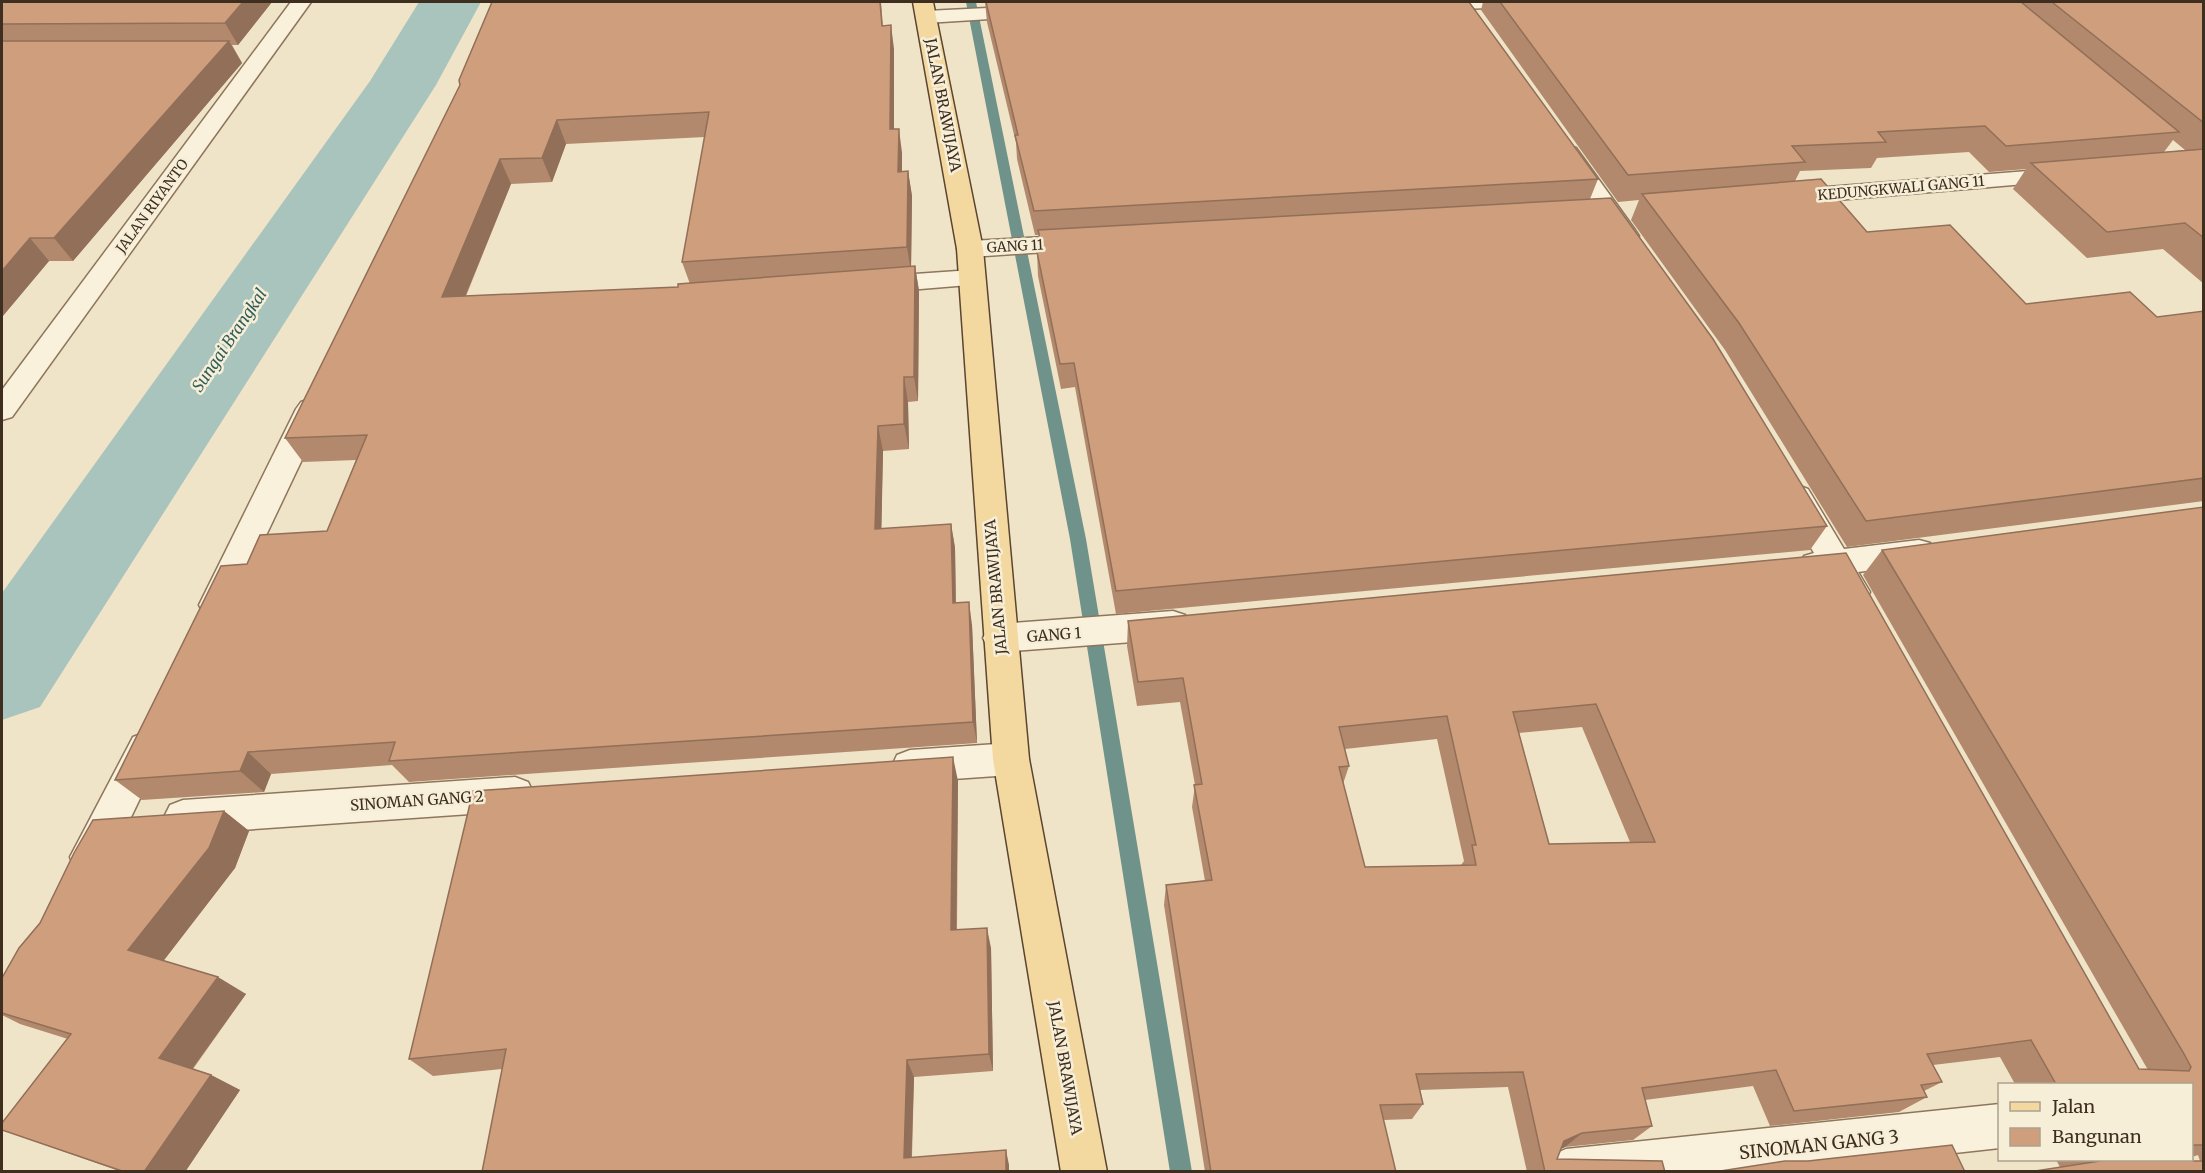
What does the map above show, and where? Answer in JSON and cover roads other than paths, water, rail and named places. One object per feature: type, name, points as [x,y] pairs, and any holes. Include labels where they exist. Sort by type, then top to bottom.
[{"type":"main road","name":"JALAN BRAWIJAYA","points":[[935,11],[971,263],[1011,759],[1084,1172]]},
{"type":"street","name":"JALAN RIYANTO","points":[[2,410],[253,53],[300,2]]},
{"type":"street","points":[[1404,5],[1467,9],[1490,2]]},
{"type":"street","points":[[935,11],[1047,11]]},
{"type":"street","points":[[1556,136],[1642,257]]},
{"type":"street","name":"KEDUNGKWALI GANG 11","points":[[1762,200],[2091,173]]},
{"type":"street","name":"GANG 11","points":[[843,287],[971,263],[1002,247],[1107,241]]},
{"type":"street","points":[[203,630],[323,385]]},
{"type":"street","points":[[1781,471],[1866,615]]},
{"type":"street","points":[[1789,567],[1943,549]]},
{"type":"street","name":"GANG 1","points":[[1000,639],[1204,622]]},
{"type":"street","points":[[74,884],[110,822],[156,726]]},
{"type":"street","points":[[880,768],[1011,759]]},
{"type":"street","name":"SINOMAN GANG 2","points":[[110,822],[548,792]]},
{"type":"street","name":"SINOMAN GANG 3","points":[[1566,1172],[1998,1126]]},
{"type":"waterway","name":"Sungai Brangkal","points":[[2,676],[402,85],[450,2]]},
{"type":"waterway","points":[[971,2],[1078,539],[1181,1172]]}]
